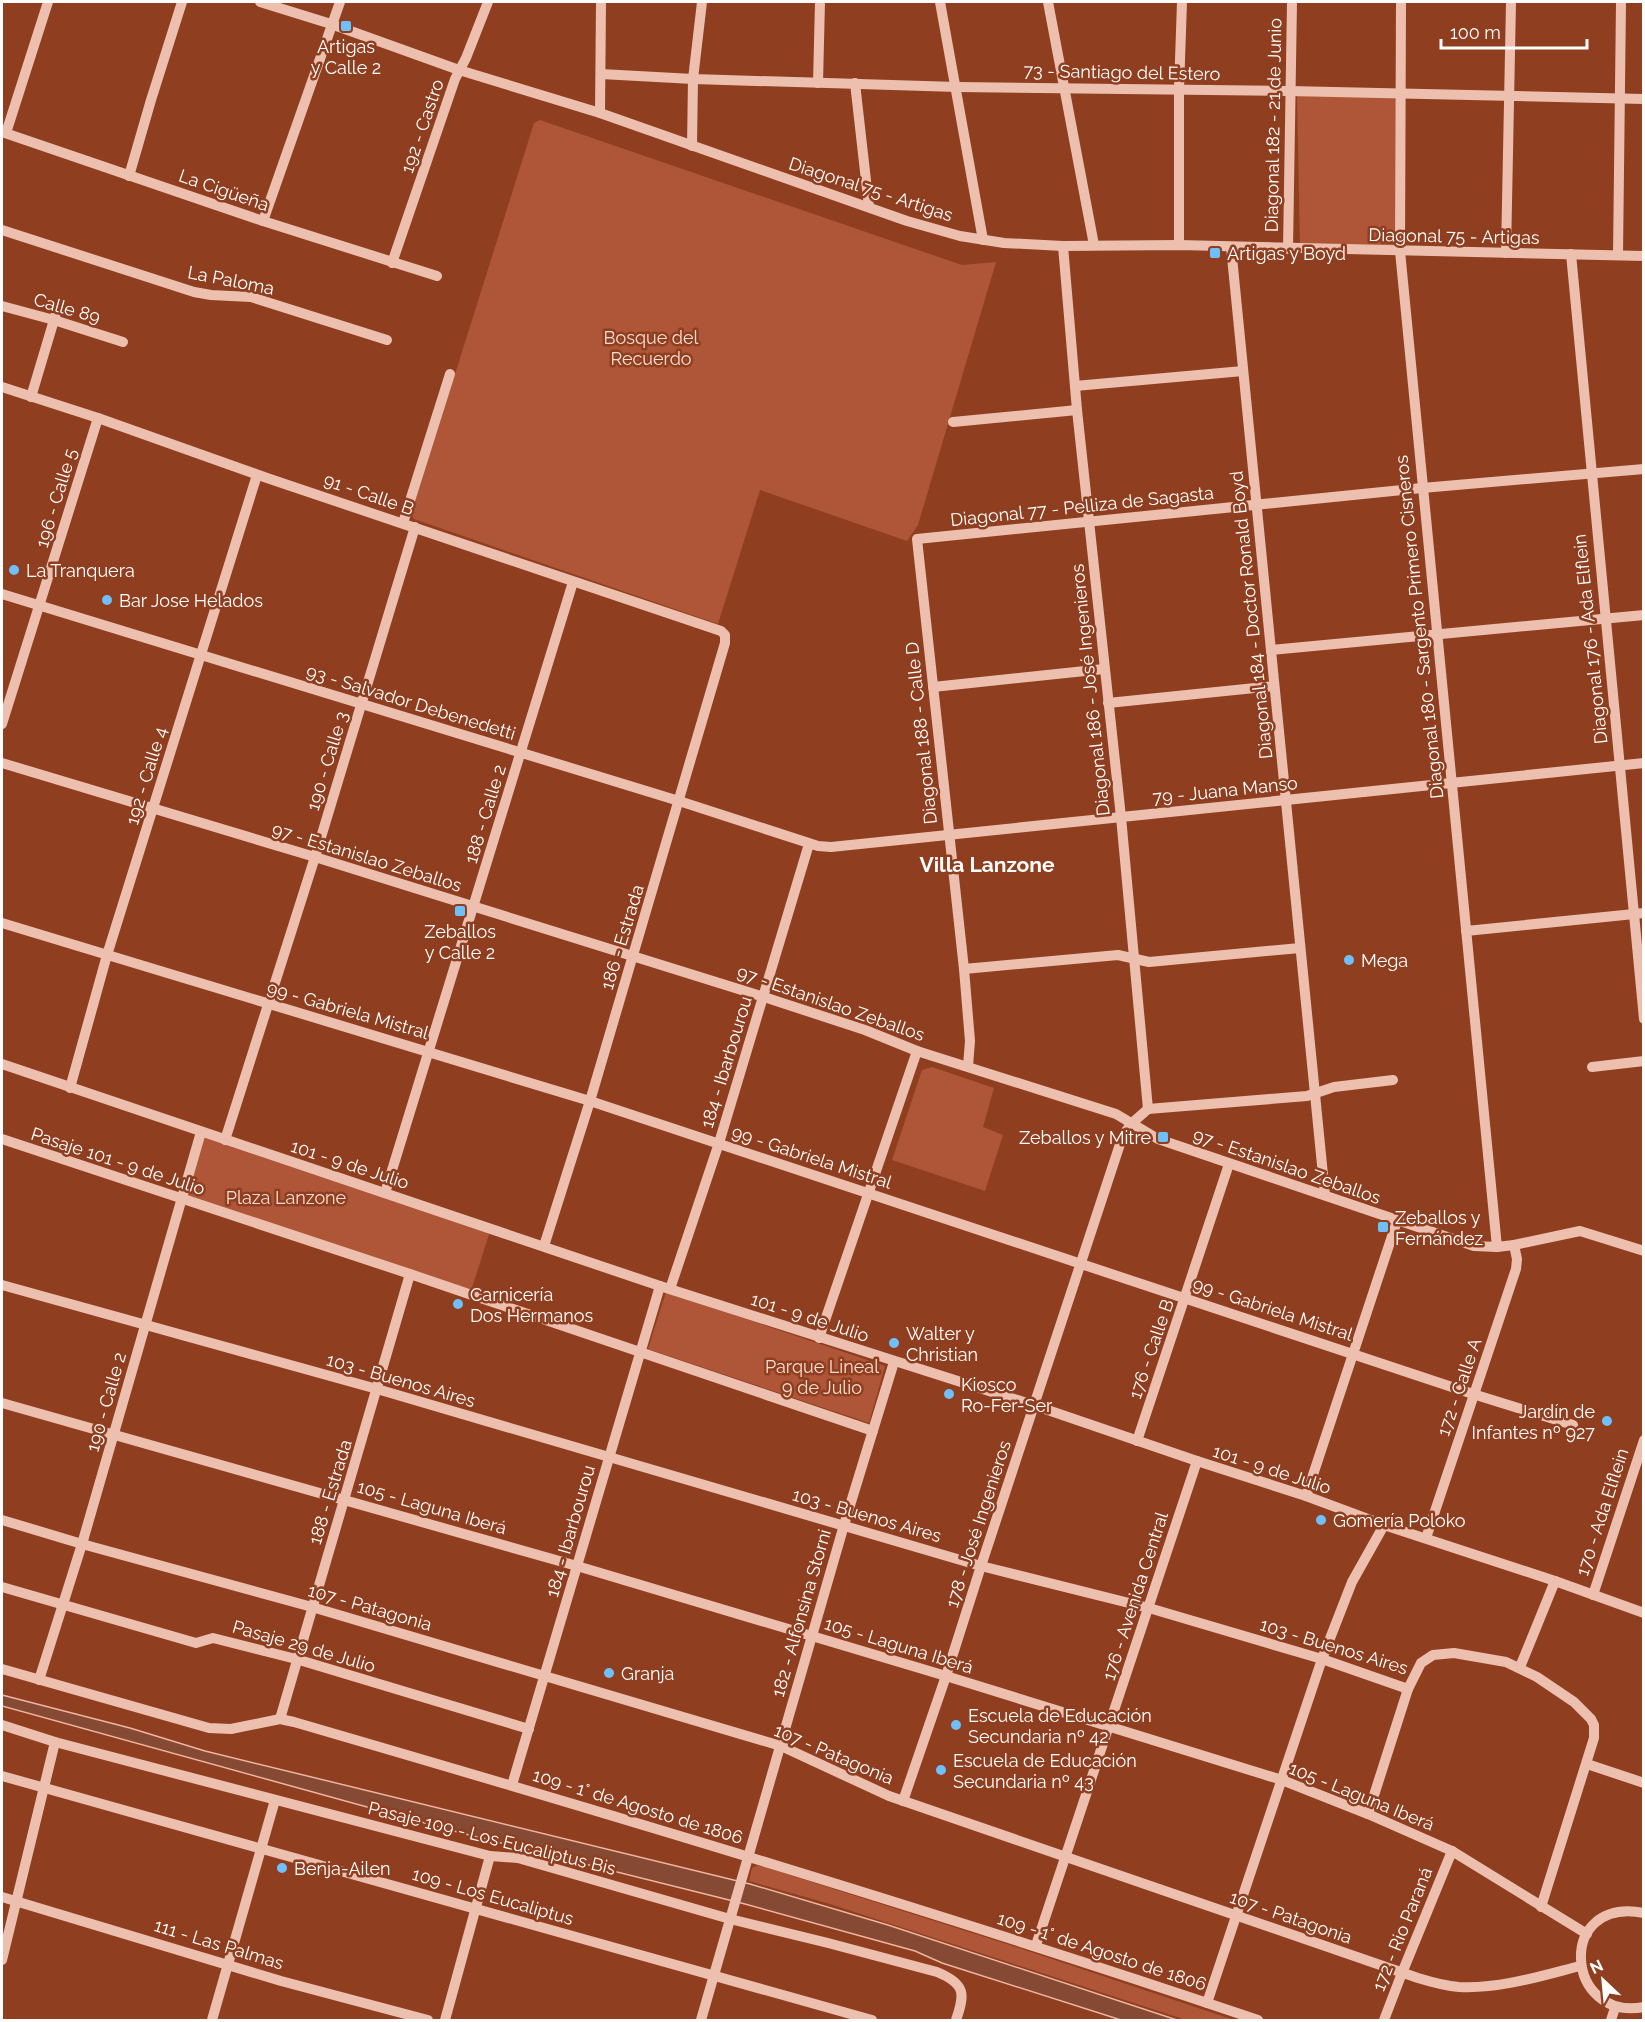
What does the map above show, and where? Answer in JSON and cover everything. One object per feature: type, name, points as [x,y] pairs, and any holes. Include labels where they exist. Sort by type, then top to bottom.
[{"type":"street","points":[[4,133],[48,2]]},
{"type":"street","points":[[129,176],[182,2]]},
{"type":"street","name":"Diagonal 75 - Artigas","points":[[260,2],[331,24],[459,70],[600,113],[907,221],[960,236],[1004,243],[1063,246],[1179,245],[1644,256]]},
{"type":"street","points":[[263,221],[340,2]]},
{"type":"street","name":"192 - Castro","points":[[392,262],[459,70],[488,2]]},
{"type":"street","points":[[600,113],[601,2]]},
{"type":"street","points":[[692,146],[693,79],[702,2]]},
{"type":"street","points":[[818,83],[820,2]]},
{"type":"street","points":[[940,2],[983,240]]},
{"type":"street","points":[[1048,2],[1094,245]]},
{"type":"street","points":[[1179,245],[1179,89],[1182,2]]},
{"type":"street","name":"Diagonal 182 - 21 de Junio","points":[[1288,249],[1292,2]]},
{"type":"street","name":"Diagonal 180 - Sargento Primero Cisneros","points":[[1401,2],[1400,251],[1497,1247]]},
{"type":"street","points":[[1506,253],[1511,2]]},
{"type":"street","points":[[1618,255],[1621,2]]},
{"type":"street","name":"73 - Santiago del Estero","points":[[601,74],[957,87],[1179,89],[1644,99]]},
{"type":"street","points":[[855,83],[869,207]]},
{"type":"street","name":"La Cigüeña","points":[[4,133],[263,221],[437,276]]},
{"type":"street","name":"La Paloma","points":[[2,230],[194,292],[211,296],[251,297],[387,340]]},
{"type":"street","name":"Diagonal 186 - José Ingenieros","points":[[1063,246],[1077,410],[1121,817],[1148,1109]]},
{"type":"street","name":"Diagonal 184 - Doctor Ronald Boyd","points":[[1231,247],[1314,1093],[1326,1194]]},
{"type":"street","name":"Diagonal 176 - Ada Elflein","points":[[1571,254],[1618,766],[1639,913],[1644,1019]]},
{"type":"street","name":"Calle 89","points":[[2,306],[56,315],[123,342]]},
{"type":"street","points":[[32,396],[56,315]]},
{"type":"street","points":[[1075,386],[1243,370]]},
{"type":"street","points":[[403,523],[450,374]]},
{"type":"street","name":"91 - Calle B","points":[[2,387],[721,631],[725,635]]},
{"type":"street","points":[[954,422],[1077,410]]},
{"type":"street","name":"196 - Calle 5","points":[[2,724],[98,418]]},
{"type":"street","name":"Diagonal 77 - Pelliza de Sagasta","points":[[917,539],[1422,488],[1644,469]]},
{"type":"street","name":"192 - Calle 4","points":[[70,1088],[107,955],[257,474]]},
{"type":"street","name":"190 - Calle 3","points":[[225,1140],[315,857],[415,527]]},
{"type":"street","name":"Diagonal 188 - Calle D","points":[[917,539],[964,969],[970,1041],[968,1066]]},
{"type":"street","name":"188 - Calle 2","points":[[385,1193],[573,582]]},
{"type":"street","name":"93 - Salvador Debenedetti","points":[[2,594],[679,801],[809,844]]},
{"type":"street","points":[[1271,650],[1644,615]]},
{"type":"street","name":"186 - Estrada","points":[[544,1246],[633,957],[725,643],[725,635]]},
{"type":"street","points":[[933,687],[1104,669]]},
{"type":"street","points":[[1108,703],[1274,686]]},
{"type":"street","name":"97 - Estanislao Zeballos","points":[[2,763],[315,857],[865,1030],[917,1051],[1116,1114],[1158,1139],[1474,1246],[1514,1245],[1580,1231],[1643,1249]]},
{"type":"street","name":"79 - Juana Manso","points":[[809,844],[831,847],[1644,763]]},
{"type":"street","name":"184 - Ibarbourou","points":[[512,1785],[641,1351],[718,1143],[809,844]]},
{"type":"street","points":[[1466,931],[1639,913]]},
{"type":"street","name":"99 - Gabriela Mistral","points":[[2,923],[590,1101],[1473,1394],[1573,1425]]},
{"type":"street","points":[[964,969],[1118,955],[1149,962],[1300,948]]},
{"type":"street","points":[[819,1338],[917,1051]]},
{"type":"street","points":[[1592,1067],[1644,1062]]},
{"type":"street","name":"101 - 9 de Julio","points":[[2,1064],[665,1287],[1306,1496],[1384,1525],[1644,1613]]},
{"type":"street","points":[[1132,1123],[1148,1109],[1300,1096],[1334,1087],[1393,1080]]},
{"type":"street","name":"178 - José Ingenieros","points":[[903,1801],[1123,1135],[1132,1123]]},
{"type":"street","name":"190 - Calle 2","points":[[39,1680],[82,1544],[201,1132]]},
{"type":"street","name":"Pasaje 101 - 9 de Julio","points":[[2,1140],[641,1351],[873,1431]]},
{"type":"street","name":"176 - Calle B","points":[[1137,1441],[1229,1164]]},
{"type":"street","points":[[1306,1496],[1397,1221]]},
{"type":"street","name":"172 - Calle A","points":[[1426,1538],[1516,1269],[1514,1245]]},
{"type":"street","name":"188 - Estrada","points":[[280,1719],[410,1274]]},
{"type":"street","name":"103 - Buenos Aires","points":[[2,1285],[377,1389],[981,1566],[1149,1608],[1322,1659],[1408,1689],[1421,1663],[1433,1656],[1445,1653],[1487,1658],[1520,1667],[1574,1702],[1594,1725],[1594,1738],[1587,1764],[1541,1907]]},
{"type":"street","name":"182 - Alfonsina Storni","points":[[701,2020],[844,1525],[894,1362]]},
{"type":"street","name":"105 - Laguna Iberá","points":[[2,1403],[577,1566],[946,1676],[1282,1780],[1452,1851],[1587,1934]]},
{"type":"street","name":"170 - Ada Elflein","points":[[1593,1595],[1644,1440]]},
{"type":"street","name":"176 - Avenida Central","points":[[1036,1945],[1197,1461]]},
{"type":"street","name":"107 - Patagonia","points":[[2,1520],[312,1606],[781,1746],[903,1801],[1402,1973],[1446,1985],[1475,1987],[1513,1982],[1580,1966]]},
{"type":"street","points":[[1207,2003],[1322,1659],[1352,1582],[1384,1525]]},
{"type":"street","points":[[1520,1667],[1555,1581]]},
{"type":"street","name":"Pasaje 29 de Julio","points":[[2,1587],[196,1643],[213,1638],[296,1659],[529,1729]]},
{"type":"street","name":"109 - 1° de Agosto de 1806","points":[[2,1669],[209,1728],[231,1730],[280,1719],[749,1856],[1036,1945],[1258,2020]]},
{"type":"street","points":[[1368,1814],[1408,1689]]},
{"type":"street","name":"Pasaje 109 - Los Eucaliptus Bis","points":[[2,1725],[55,1742],[490,1856],[518,1858],[730,1919],[828,1942],[937,1972],[956,1984],[963,1999],[956,2020]]},
{"type":"street","points":[[2,1960],[55,1742]]},
{"type":"street","points":[[1587,1764],[1644,1783]]},
{"type":"street","name":"109 - Los Eucaliptus","points":[[2,1776],[872,2020]]},
{"type":"street","points":[[212,2020],[275,1800]]},
{"type":"street","name":"172 - Rio Paraná","points":[[1384,2020],[1452,1851]]},
{"type":"street","points":[[446,2020],[490,1856]]},
{"type":"street","name":"111 - Las Palmas","points":[[2,1897],[228,1965],[428,2020]]},
{"type":"street","points":[[1644,1913],[1626,1911],[1607,1916],[1596,1924],[1582,1944],[1580,1966],[1590,1991],[1600,2000],[1615,2008],[1644,2007]]},
{"type":"street","points":[[1611,2020],[1615,2008]]},
{"type":"green space","points":[[1297,94],[1396,96],[1396,248],[1300,247]]},
{"type":"green space","name":"Bosque del Recuerdo","points":[[540,120],[962,265],[996,262],[918,525],[907,541],[760,490],[718,624],[414,519],[411,514],[534,123]]},
{"type":"green space","points":[[932,1067],[994,1088],[983,1127],[1003,1135],[985,1191],[892,1160],[922,1070]]},
{"type":"green space","name":"Plaza Lanzone","points":[[201,1132],[491,1228],[470,1294],[181,1199]]},
{"type":"green space","name":"Parque Lineal 9 de Julio","points":[[666,1292],[885,1366],[869,1423],[648,1349]]},
{"type":"green space","points":[[758,1865],[1010,1945],[1234,2020],[1186,2020],[830,1904],[749,1881],[752,1868]]},
{"type":"shaded area","points":[[2,1695],[130,1728],[205,1751],[750,1884],[888,1925],[1177,2020],[1121,2020],[942,1963],[915,1951],[745,1904],[461,1833],[2,1706]]},
{"type":"place","name":"Artigas y Calle 2","points":[[346,26]]},
{"type":"place","name":"Artigas y Boyd","points":[[1215,253]]},
{"type":"place","name":"La Tranquera","points":[[14,570]]},
{"type":"place","name":"Bar Jose Helados","points":[[107,600]]},
{"type":"place","name":"Zeballos y Calle 2","points":[[460,911]]},
{"type":"place","name":"Mega","points":[[1349,960]]},
{"type":"place","name":"Zeballos y Mitre","points":[[1163,1137]]},
{"type":"place","name":"Zeballos y Fernández","points":[[1383,1227]]},
{"type":"place","name":"Carnicería Dos Hermanos","points":[[458,1304]]},
{"type":"place","name":"Walter y Christian","points":[[894,1343]]},
{"type":"place","name":"Kiosco Ro-Fer-Ser","points":[[949,1394]]},
{"type":"place","name":"Jardín de Infantes nº 927","points":[[1607,1421]]},
{"type":"place","name":"Gomería Poloko","points":[[1321,1520]]},
{"type":"place","name":"Granja","points":[[609,1673]]},
{"type":"place","name":"Escuela de Educación Secundaria nº 42","points":[[956,1725]]},
{"type":"place","name":"Escuela de Educación Secundaria nº 43","points":[[941,1770]]},
{"type":"place","name":"Benja-Ailen","points":[[282,1868]]},
{"type":"district","name":"Villa Lanzone","points":[[987,864]]}]
